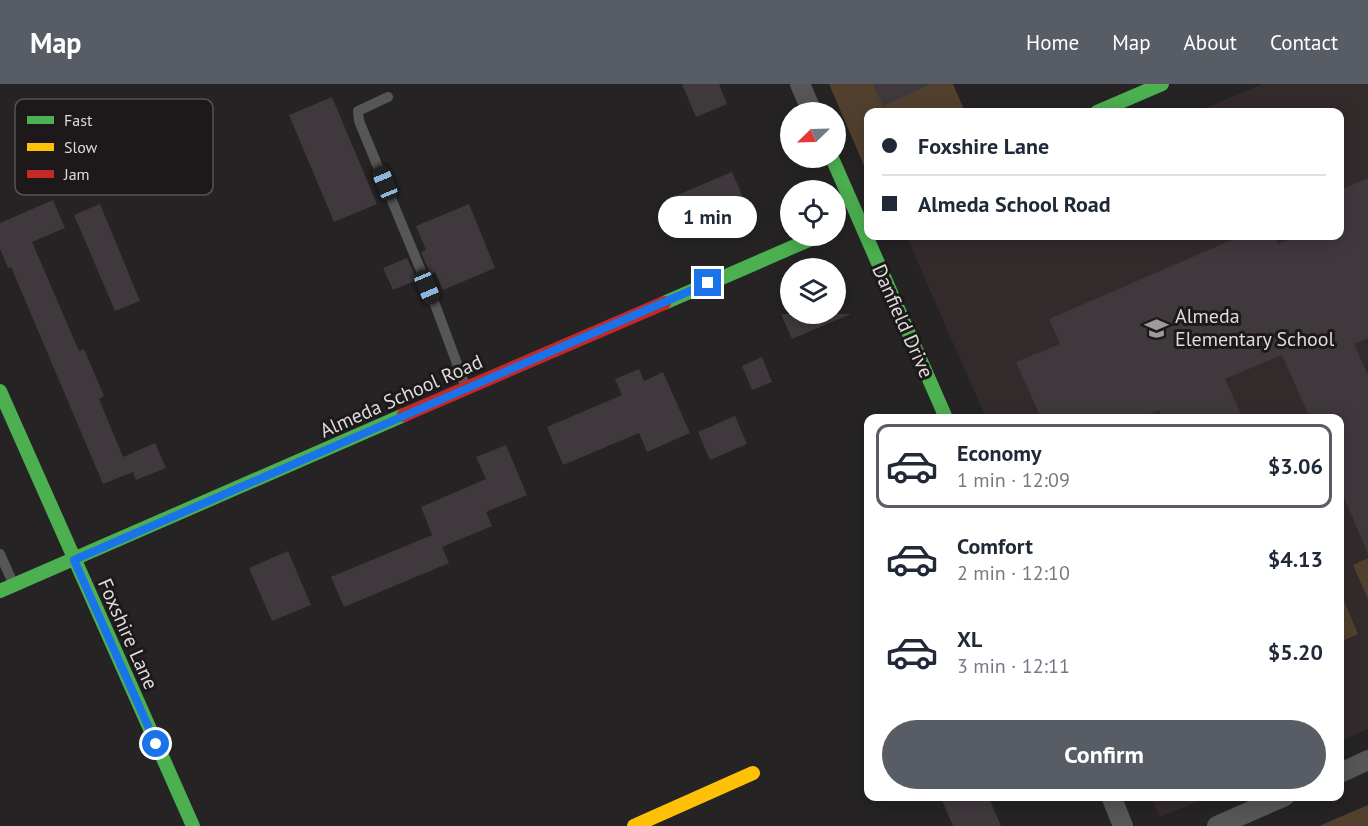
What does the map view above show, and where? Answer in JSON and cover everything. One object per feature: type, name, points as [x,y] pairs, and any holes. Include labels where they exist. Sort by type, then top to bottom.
[{"type":"street","points":[[800,84],[808,102]]},
{"type":"street","points":[[1106,108],[1162,84]]},
{"type":"street","name":"Danfield Drive","points":[[837,168],[863,216]]},
{"type":"street","points":[[846,223],[863,216]]},
{"type":"street","name":"Danfield Drive","points":[[873,240],[944,414]]},
{"type":"street","name":"Almeda School Road","points":[[0,591],[795,246]]},
{"type":"street","name":"Foxshire Lane","points":[[0,391],[193,826]]},
{"type":"street","points":[[1344,771],[1368,760]]},
{"type":"street","points":[[634,826],[753,773]]},
{"type":"street","points":[[1113,801],[1123,826]]},
{"type":"street","points":[[1217,826],[1274,801]]},
{"type":"lane","points":[[388,97],[358,111],[359,121],[436,307],[466,389]]},
{"type":"lane","points":[[0,554],[14,586]]},
{"type":"shaded area","points":[[829,84],[953,84],[963,108],[864,108],[864,166],[846,124],[846,102],[837,102]]},
{"type":"shaded area","name":"Almeda Elementary School","points":[[1262,84],[1368,84],[1368,729],[1344,739],[1344,414],[984,414],[908,240],[1344,240],[1344,108],[1205,108]]},
{"type":"shaded area","points":[[1368,558],[1368,599],[1353,565]]},
{"type":"shaded area","points":[[1344,601],[1358,634],[1344,640]]},
{"type":"shaded area","points":[[1153,801],[1199,801],[1160,817]]},
{"type":"shaded area","points":[[1368,805],[1368,826],[1319,826]]},
{"type":"building","points":[[682,84],[719,84],[727,104],[696,117]]},
{"type":"building","points":[[873,84],[931,84],[883,106]]},
{"type":"building","points":[[332,97],[377,204],[334,222],[289,115]]},
{"type":"building","points":[[732,172],[746,204],[725,213],[722,207],[684,224],[673,197]]},
{"type":"building","points":[[1368,178],[1368,338],[1354,344],[1368,375],[1368,554],[1344,497],[1344,414],[1308,414],[1282,355],[1225,379],[1241,414],[1161,414],[1159,410],[1149,414],[1039,414],[1016,362],[1060,344],[1049,319],[1232,240],[1276,240],[1278,244],[1288,240],[1344,240],[1344,188]]},
{"type":"building","points":[[53,200],[65,228],[32,242],[79,351],[84,349],[104,396],[99,399],[123,457],[155,443],[166,468],[136,480],[133,472],[103,484],[11,267],[8,268],[0,249],[0,223]]},
{"type":"building","points":[[100,204],[140,301],[115,311],[74,215]]},
{"type":"building","points":[[469,204],[495,268],[443,290],[435,272],[430,274],[421,252],[426,250],[416,226]]},
{"type":"building","points":[[407,258],[417,280],[393,290],[383,268]]},
{"type":"building","points":[[785,324],[827,324],[792,339]]},
{"type":"building","points":[[762,357],[772,382],[752,390],[742,366]]},
{"type":"building","points":[[639,369],[644,381],[663,372],[690,433],[647,452],[639,433],[563,465],[547,427],[622,395],[615,379]]},
{"type":"building","points":[[735,416],[747,444],[710,460],[698,432]]},
{"type":"building","points":[[506,445],[527,495],[486,512],[492,526],[442,547],[449,563],[344,607],[331,577],[432,535],[421,507],[486,479],[476,457]]},
{"type":"building","points":[[288,551],[311,605],[272,621],[249,568]]},
{"type":"building","points":[[942,801],[990,801],[1001,826],[953,826]]},
{"type":"traffic: fast","points":[[1106,108],[1162,84]]},
{"type":"traffic: fast","points":[[836,168],[864,231]]},
{"type":"traffic: fast","points":[[868,240],[944,414]]},
{"type":"traffic: fast","points":[[664,303],[795,246]]},
{"type":"traffic: fast","points":[[0,391],[193,826]]},
{"type":"traffic: fast","points":[[0,591],[404,415]]},
{"type":"traffic: slow","points":[[634,826],[753,773]]},
{"type":"traffic: jam","points":[[404,415],[664,303]]},
{"type":"place","name":"Almeda Elementary School","points":[[1157,328]]},
{"type":"route","points":[[156,744],[74,560],[708,283]]}]
